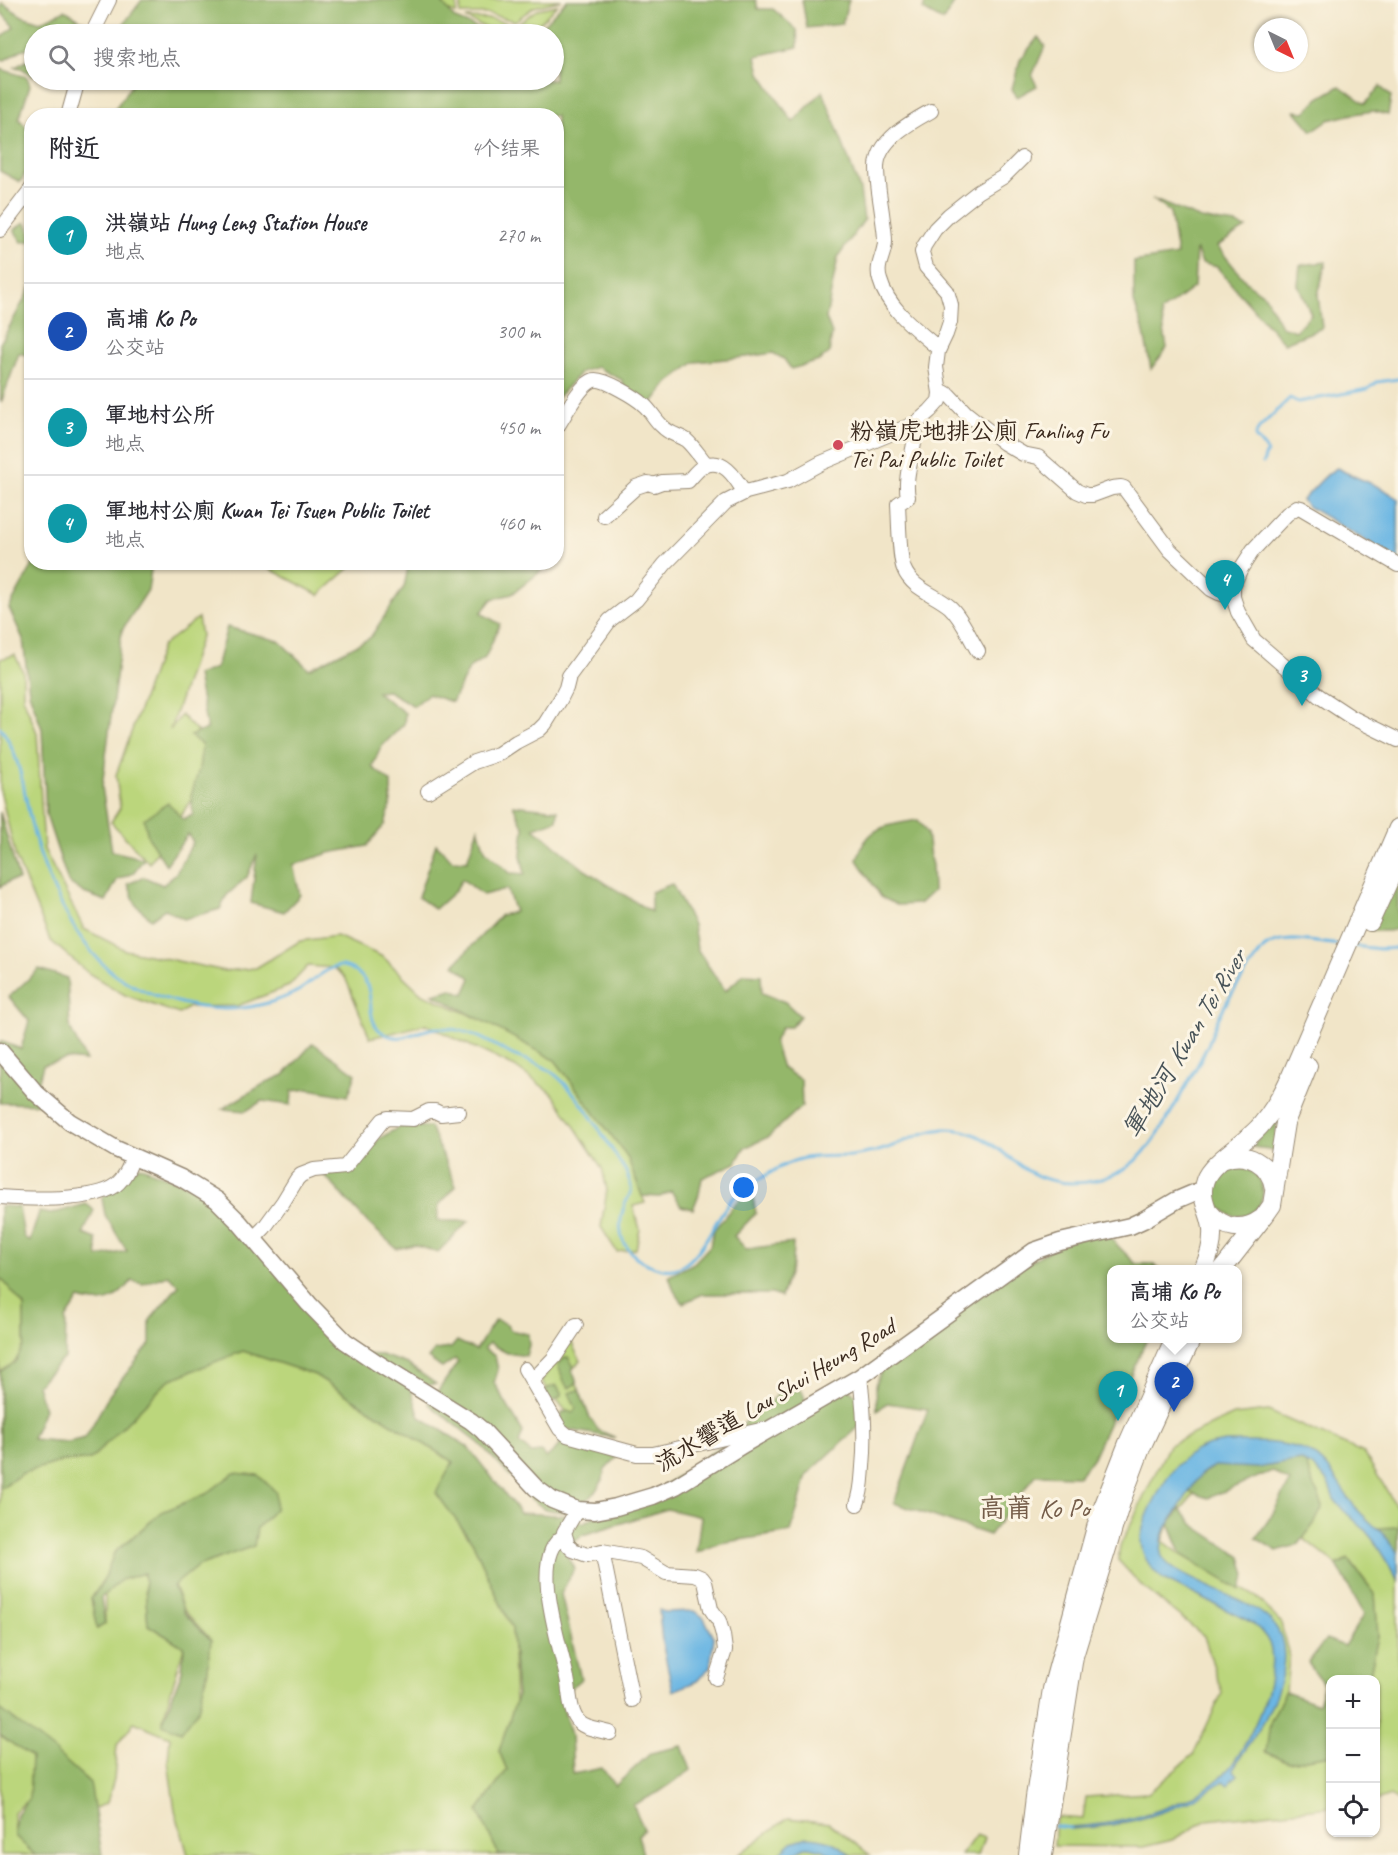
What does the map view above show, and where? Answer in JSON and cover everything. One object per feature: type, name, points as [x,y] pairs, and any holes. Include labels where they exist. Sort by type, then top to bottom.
[{"type":"main road","points":[[1225,1265],[1272,1205],[1285,1123],[1398,828]]},
{"type":"main road","points":[[1363,924],[1398,861]]},
{"type":"main road","points":[[1204,1265],[1212,1242],[1209,1212],[1203,1198],[1208,1173],[1261,1125],[1279,1100],[1349,957]]},
{"type":"main road","points":[[1219,1162],[1236,1156],[1253,1159],[1270,1174],[1274,1189]]},
{"type":"main road","points":[[1209,1212],[1222,1223],[1233,1227],[1245,1227],[1261,1220]]},
{"type":"main road","points":[[1043,1855],[1039,1834],[1052,1689],[1098,1520],[1128,1443],[1173,1343]]},
{"type":"main road","points":[[1043,1798],[1074,1656],[1113,1524],[1142,1448],[1190,1343]]},
{"type":"main road","points":[[1028,1855],[1039,1834]]},
{"type":"street","points":[[97,24],[109,0]]},
{"type":"street","points":[[70,108],[75,90]]},
{"type":"street","points":[[931,111],[905,125],[892,137],[880,154],[877,166],[885,241],[878,271],[880,282],[893,306],[939,349]]},
{"type":"street","points":[[428,791],[474,762],[498,754],[516,741],[539,730],[560,700],[569,676],[610,620],[636,600],[665,564],[726,502],[744,492],[788,481],[821,463],[916,423],[930,411],[939,401],[936,367],[939,349],[950,322],[951,305],[947,291],[926,267],[922,252],[924,246],[935,229],[949,215],[978,192],[1003,177],[1022,158]]},
{"type":"street","points":[[0,230],[24,198]]},
{"type":"street","points":[[564,417],[582,390],[594,380],[600,380],[616,387],[644,405],[662,427],[689,443],[707,465]]},
{"type":"street","points":[[940,393],[950,395],[966,413],[1004,443],[1023,454],[1038,458],[1077,491],[1093,495],[1112,488],[1124,488],[1170,550],[1211,589],[1233,597]]},
{"type":"street","points":[[916,423],[916,435],[906,486],[908,497],[898,504],[903,568],[913,584],[949,606],[978,651]]},
{"type":"street","points":[[604,516],[636,487],[648,483],[654,485],[662,482],[688,481],[702,467],[712,464],[726,468],[737,478],[744,492]]},
{"type":"street","points":[[1398,565],[1297,507],[1287,514],[1253,550],[1233,586],[1233,597],[1238,612],[1254,640],[1334,707],[1398,740]]},
{"type":"street","name":"流水響道 Lau Shui Heung Road","points":[[0,1051],[28,1086],[61,1116],[90,1135],[203,1190],[231,1213],[345,1341],[471,1421],[536,1488],[552,1500],[577,1510],[595,1511],[653,1496],[676,1486],[860,1377],[1034,1251],[1060,1242],[1130,1226],[1177,1200],[1203,1189]]},
{"type":"street","points":[[254,1238],[264,1228],[297,1179],[307,1171],[345,1167],[382,1120],[388,1118],[413,1119],[429,1111],[441,1114],[459,1112]]},
{"type":"street","points":[[0,1197],[40,1199],[99,1192],[119,1183],[127,1172],[133,1157]]},
{"type":"street","points":[[532,1382],[554,1358],[576,1324]]},
{"type":"street","points":[[525,1369],[560,1429],[567,1436],[638,1454],[653,1454],[772,1428]]},
{"type":"street","points":[[857,1504],[861,1495],[865,1442],[865,1412],[860,1377]]},
{"type":"street","points":[[577,1510],[564,1532],[568,1545],[573,1550],[587,1555],[602,1551],[641,1558],[666,1573],[695,1575],[702,1578],[711,1609],[719,1622],[723,1635],[725,1650],[716,1678]]},
{"type":"street","points":[[564,1536],[552,1549],[548,1574],[549,1596],[572,1707],[582,1725],[610,1733]]},
{"type":"street","points":[[602,1551],[632,1700]]},
{"type":"green space","points":[[142,0],[440,0],[455,19],[468,24],[124,24]]},
{"type":"green space","points":[[427,0],[458,0],[456,14]]},
{"type":"green space","points":[[462,0],[562,0],[534,7],[515,21],[488,14],[460,14]]},
{"type":"green space","points":[[567,0],[756,0],[758,9],[773,9],[797,30],[798,47],[756,56],[760,73],[793,122],[823,91],[860,190],[864,220],[838,257],[826,318],[832,334],[829,353],[819,361],[791,369],[784,359],[773,353],[695,362],[668,383],[650,406],[626,396],[622,380],[597,367],[581,372],[564,390],[564,108],[116,108],[128,90],[564,90],[564,24],[544,24]]},
{"type":"green space","points":[[802,0],[849,0],[842,24],[807,28]]},
{"type":"green space","points":[[926,0],[956,0],[943,21],[923,10]]},
{"type":"green space","points":[[2,3],[22,16],[40,22],[65,10],[83,21],[81,24],[24,24],[24,49],[5,60],[0,59],[0,39],[14,27],[0,11]]},
{"type":"green space","points":[[557,5],[539,24],[516,24],[538,9]]},
{"type":"green space","points":[[465,18],[491,19],[511,24],[478,24]]},
{"type":"green space","points":[[1038,37],[1045,46],[1032,76],[1037,86],[1017,97],[1012,89],[1020,60]]},
{"type":"green space","points":[[24,62],[24,70],[15,67]]},
{"type":"green space","points":[[0,69],[24,76],[24,90],[28,90],[19,119],[24,124],[24,176],[20,182],[0,171]]},
{"type":"green space","points":[[1340,86],[1365,104],[1380,86],[1391,97],[1388,115],[1373,111],[1354,114],[1328,120],[1312,131],[1295,111],[1305,112],[1319,98]]},
{"type":"green space","points":[[1152,199],[1201,219],[1236,224],[1246,228],[1217,246],[1247,283],[1265,296],[1281,326],[1295,331],[1311,314],[1298,285],[1300,265],[1326,262],[1318,295],[1322,328],[1284,343],[1217,267],[1202,263],[1196,249],[1194,287],[1161,312],[1167,348],[1151,369],[1143,328],[1134,302],[1134,262],[1177,255],[1170,212]]},
{"type":"green space","points":[[24,223],[24,242],[22,242],[14,230]]},
{"type":"green space","points":[[24,300],[24,354],[19,353],[1,403],[0,344]]},
{"type":"green space","points":[[30,570],[151,570],[148,590],[122,630],[102,787],[112,851],[144,859],[133,873],[117,880],[106,901],[84,893],[68,882],[46,815],[42,729],[29,692],[23,639],[9,608]]},
{"type":"green space","points":[[272,570],[347,570],[319,595]]},
{"type":"green space","points":[[408,570],[542,570],[512,594],[492,599],[481,613],[500,624],[485,658],[470,667],[452,702],[428,694],[414,706],[388,691],[377,692],[405,713],[404,724],[381,747],[372,767],[391,782],[391,803],[385,824],[367,846],[329,853],[293,865],[300,895],[284,912],[251,903],[257,854],[247,877],[227,895],[220,909],[184,919],[165,909],[151,919],[136,905],[128,884],[144,877],[163,885],[176,873],[193,842],[188,834],[166,865],[148,837],[144,819],[168,803],[183,819],[193,815],[191,796],[199,769],[202,745],[190,736],[207,729],[197,675],[216,668],[227,627],[279,641],[309,669],[370,638],[404,587]]},
{"type":"green space","points":[[198,618],[201,636],[170,730],[181,715],[221,756],[149,863],[111,822],[120,808],[116,775],[162,646]]},
{"type":"green space","points":[[15,655],[23,672],[23,697],[37,733],[44,849],[84,929],[125,950],[225,971],[256,968],[300,941],[337,936],[383,957],[421,993],[490,1024],[555,1060],[627,1156],[645,1203],[633,1206],[640,1229],[636,1249],[617,1252],[601,1227],[607,1190],[602,1168],[553,1094],[515,1067],[425,1024],[370,1038],[345,977],[334,968],[308,966],[289,986],[237,1006],[189,1007],[179,1014],[125,995],[88,973],[50,940],[16,858],[0,790],[0,659]]},
{"type":"green space","points":[[513,805],[558,810],[557,820],[534,828],[585,870],[651,912],[651,892],[672,884],[693,925],[697,949],[725,991],[744,974],[761,975],[762,993],[785,1002],[800,1016],[791,1027],[782,1027],[774,1042],[782,1068],[801,1080],[802,1106],[768,1137],[744,1148],[736,1163],[702,1178],[693,1209],[681,1206],[671,1191],[660,1197],[642,1196],[627,1156],[555,1060],[433,994],[452,989],[464,994],[471,978],[454,965],[501,915],[515,912],[507,889],[483,895],[462,879],[455,891],[435,909],[418,897],[436,844],[452,860],[467,861],[478,828],[485,850],[510,873],[525,874],[521,856],[524,828]]},
{"type":"green space","points":[[0,812],[19,880],[10,881],[0,887]]},
{"type":"green space","points":[[918,820],[927,833],[933,891],[919,904],[897,905],[881,897],[857,860],[866,840],[879,829]]},
{"type":"green space","points":[[1398,871],[1398,929],[1370,931]]},
{"type":"green space","points":[[39,969],[67,978],[70,1028],[86,1061],[66,1059],[43,1065],[38,1084],[50,1104],[0,1103],[0,1041],[21,1049],[29,1021],[9,997]]},
{"type":"green space","points":[[313,1043],[356,1074],[348,1096],[309,1089],[292,1091],[291,1105],[262,1101],[246,1111],[222,1109],[267,1082],[284,1075]]},
{"type":"green space","points":[[1277,1114],[1275,1152],[1252,1147]]},
{"type":"green space","points":[[401,1126],[430,1127],[456,1186],[439,1205],[437,1221],[469,1221],[438,1252],[413,1245],[397,1249],[369,1224],[323,1174],[348,1169],[380,1138]]},
{"type":"green space","points":[[139,1166],[200,1190],[354,1354],[381,1355],[407,1364],[436,1384],[410,1387],[420,1417],[467,1446],[520,1513],[574,1516],[583,1523],[658,1490],[729,1440],[752,1415],[775,1398],[780,1391],[802,1390],[808,1409],[846,1386],[864,1403],[862,1424],[807,1475],[791,1532],[720,1543],[696,1553],[701,1517],[667,1509],[583,1535],[565,1550],[574,1569],[561,1594],[581,1679],[560,1697],[571,1735],[573,1774],[602,1768],[615,1786],[651,1753],[682,1746],[691,1770],[659,1792],[633,1805],[644,1829],[638,1835],[643,1855],[499,1855],[478,1811],[507,1770],[499,1751],[517,1697],[512,1629],[473,1543],[436,1493],[453,1462],[315,1375],[243,1351],[169,1380],[90,1460],[63,1461],[23,1473],[0,1488],[0,1372],[15,1362],[24,1345],[24,1306],[0,1277],[0,1206],[19,1207],[24,1237],[30,1241],[39,1212],[51,1214],[86,1204],[94,1210],[83,1234],[96,1239],[98,1257],[127,1251],[105,1215],[102,1198]],"holes":[[[168,1275],[179,1285],[150,1320],[150,1344],[110,1394],[85,1438],[68,1442],[32,1439],[44,1409],[37,1385],[65,1357],[66,1319],[79,1299],[103,1302],[115,1297],[132,1281],[143,1284]]]},
{"type":"green space","points":[[1239,1168],[1256,1175],[1263,1192],[1256,1209],[1239,1216],[1222,1209],[1215,1192],[1222,1175]]},
{"type":"green space","points":[[751,1189],[756,1213],[734,1236],[746,1249],[793,1243],[792,1265],[781,1297],[772,1294],[703,1294],[683,1303],[674,1291],[669,1276],[694,1263],[710,1246],[713,1231],[734,1205]]},
{"type":"green space","points":[[1104,1232],[1136,1264],[1155,1265],[1107,1265],[1107,1343],[1145,1343],[1093,1457],[1079,1476],[1036,1475],[989,1535],[894,1503],[928,1409],[887,1403],[877,1411],[876,1385],[884,1362],[1023,1266],[1066,1240]]},
{"type":"green space","points":[[0,1273],[24,1306],[24,1361],[0,1471]]},
{"type":"green space","points":[[495,1320],[507,1324],[510,1330],[528,1334],[529,1345],[526,1356],[507,1353],[489,1343],[484,1349],[495,1356],[498,1370],[494,1383],[523,1432],[519,1443],[531,1453],[541,1452],[546,1458],[558,1447],[564,1437],[617,1457],[604,1471],[603,1480],[592,1496],[562,1512],[545,1509],[531,1499],[480,1444],[429,1404],[458,1362],[455,1359],[442,1368],[428,1358],[435,1350],[451,1348],[457,1341],[476,1350]]},
{"type":"green space","points":[[570,1339],[580,1361],[572,1370],[589,1416],[567,1412],[541,1381]]},
{"type":"green space","points":[[243,1351],[315,1375],[453,1462],[437,1493],[473,1543],[512,1629],[515,1703],[499,1751],[507,1770],[478,1811],[499,1855],[224,1855],[223,1853],[223,1855],[188,1855],[175,1810],[168,1761],[170,1737],[134,1722],[117,1745],[114,1779],[107,1803],[94,1809],[87,1780],[0,1709],[0,1488],[23,1473],[63,1461],[90,1460],[172,1376]],"holes":[[[206,1494],[275,1509],[257,1528],[172,1580],[183,1609],[211,1640],[181,1732],[162,1722],[184,1647],[148,1625],[144,1573],[121,1579],[105,1594],[105,1624],[97,1629],[91,1599],[105,1578],[114,1553],[155,1518]]]},
{"type":"green space","points":[[568,1357],[574,1367],[572,1370],[577,1383],[569,1388],[564,1382],[558,1365]]},
{"type":"green space","points":[[556,1385],[562,1395],[554,1402],[545,1397],[544,1390]]},
{"type":"green space","points":[[579,1390],[589,1416],[598,1430],[616,1438],[565,1429],[560,1422],[562,1413],[568,1411],[573,1413],[576,1408],[569,1393]]},
{"type":"green space","points":[[1268,1411],[1364,1453],[1398,1509],[1398,1801],[1390,1796],[1380,1800],[1380,1675],[1370,1675],[1378,1636],[1375,1594],[1348,1558],[1337,1565],[1303,1538],[1323,1507],[1305,1462],[1300,1460],[1226,1466],[1189,1492],[1194,1494],[1169,1524],[1163,1541],[1182,1555],[1258,1598],[1281,1623],[1289,1657],[1286,1691],[1271,1721],[1265,1752],[1289,1762],[1326,1756],[1326,1807],[1207,1820],[1172,1840],[1143,1847],[1054,1846],[1056,1817],[1083,1819],[1086,1797],[1148,1793],[1193,1755],[1222,1693],[1204,1636],[1142,1586],[1118,1560],[1120,1546],[1169,1445],[1234,1415]]},
{"type":"green space","points":[[1295,1460],[1305,1462],[1323,1507],[1299,1544],[1277,1551],[1256,1538],[1290,1482],[1272,1471],[1208,1498],[1189,1492],[1200,1475],[1214,1466],[1270,1466]]},
{"type":"green space","points":[[234,1473],[258,1475],[276,1492],[275,1509],[257,1528],[254,1546],[198,1566],[173,1586],[185,1614],[211,1640],[208,1670],[198,1710],[181,1732],[162,1724],[182,1671],[184,1647],[148,1625],[144,1573],[121,1580],[101,1598],[105,1624],[97,1629],[91,1599],[103,1582],[114,1553],[162,1512],[206,1494]]},
{"type":"green space","points":[[1180,1509],[1195,1526],[1241,1557],[1246,1575],[1240,1590],[1182,1555],[1169,1524]]},
{"type":"green space","points":[[1398,1527],[1398,1554],[1377,1528]]},
{"type":"green space","points":[[1348,1559],[1375,1594],[1378,1636],[1370,1675],[1326,1675],[1326,1756],[1289,1762],[1266,1752],[1270,1723],[1285,1692],[1318,1704],[1324,1685],[1308,1663],[1326,1639],[1344,1646],[1364,1614],[1337,1565]]},
{"type":"green space","points":[[0,1709],[51,1748],[90,1783],[102,1855],[35,1855],[15,1836],[17,1815],[29,1798],[31,1757],[0,1735]]},
{"type":"green space","points":[[0,1735],[31,1757],[30,1798],[14,1812],[15,1836],[35,1855],[0,1855]]},
{"type":"green space","points":[[788,1818],[829,1823],[870,1855],[738,1855]]},
{"type":"green space","points":[[976,1835],[984,1838],[978,1855],[961,1855]]},
{"type":"water","points":[[1337,468],[1383,489],[1398,499],[1398,560],[1307,506],[1302,500]]},
{"type":"water","points":[[1226,1442],[1288,1445],[1316,1457],[1329,1470],[1356,1508],[1383,1534],[1397,1552],[1398,1580],[1374,1541],[1343,1510],[1334,1499],[1327,1480],[1312,1466],[1300,1460],[1258,1468],[1214,1466],[1200,1475],[1166,1528],[1161,1554],[1178,1572],[1259,1611],[1273,1623],[1280,1633],[1284,1658],[1275,1696],[1261,1725],[1233,1769],[1238,1775],[1228,1785],[1223,1781],[1188,1802],[1150,1816],[1110,1825],[1070,1829],[1070,1827],[1103,1824],[1136,1817],[1168,1807],[1204,1790],[1231,1766],[1251,1733],[1259,1714],[1266,1694],[1272,1658],[1269,1643],[1265,1637],[1251,1622],[1163,1579],[1148,1562],[1141,1546],[1146,1519],[1172,1471],[1196,1450]]},
{"type":"water","points":[[659,1610],[665,1612],[695,1611],[704,1618],[714,1638],[710,1667],[697,1681],[673,1691],[662,1642]]},
{"type":"water","points":[[807,1837],[831,1842],[851,1855],[832,1855],[823,1850],[805,1847],[792,1855],[778,1855],[792,1842]]},
{"type":"waterway","points":[[1263,463],[1267,451],[1255,437],[1259,428],[1290,398],[1298,402],[1368,389],[1377,382],[1398,379]]},
{"type":"waterway","name":"軍地河 Kwan Tei River","points":[[0,727],[18,764],[38,849],[54,889],[86,945],[113,973],[124,981],[166,999],[197,1006],[235,1009],[283,998],[300,990],[326,971],[343,966],[353,970],[368,987],[373,1021],[385,1034],[399,1037],[434,1028],[461,1031],[542,1066],[558,1077],[580,1101],[625,1170],[631,1191],[623,1209],[620,1224],[621,1235],[635,1256],[658,1268],[673,1269],[688,1261],[703,1245],[733,1198],[781,1166],[800,1159],[851,1156],[878,1151],[935,1130],[957,1129],[969,1132],[989,1142],[1028,1171],[1049,1180],[1084,1182],[1117,1173],[1137,1159],[1160,1131],[1207,1047],[1229,999],[1264,948],[1272,943],[1291,940],[1341,945]]},
{"type":"waterway","name":"軍地河 Kwan Tei River","points":[[1353,946],[1398,948]]},
{"type":"waterway","points":[[1053,1826],[1071,1828]]},
{"type":"place","name":"粉嶺虎地排公廁 Fanling Fu Tei Pai Public Toilet","points":[[838,445]]},
{"type":"place","name":"軍地村公廁 Kwan Tei Tsuen Public Toilet","points":[[1225,610]]},
{"type":"place","name":"軍地村公所","points":[[1302,706]]},
{"type":"place","name":"高埔 Ko Po","points":[[1174,1412]]},
{"type":"place","name":"洪嶺站 Hung Leng Station House","points":[[1118,1421]]},
{"type":"district","name":"高莆 Ko Po","points":[[1034,1508]]}]
